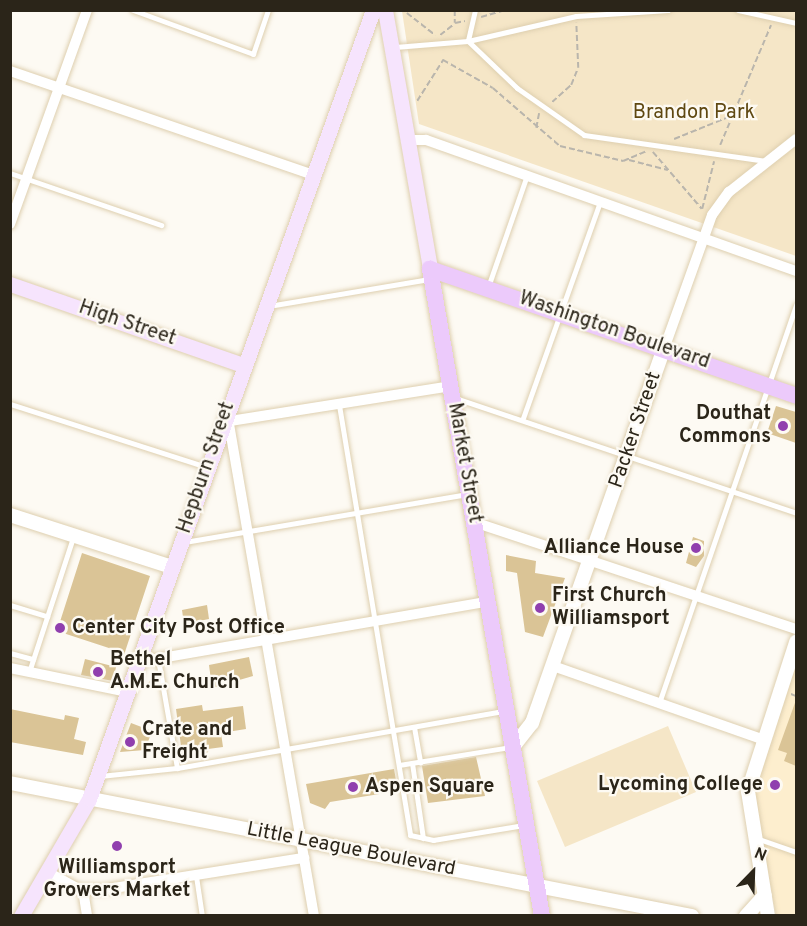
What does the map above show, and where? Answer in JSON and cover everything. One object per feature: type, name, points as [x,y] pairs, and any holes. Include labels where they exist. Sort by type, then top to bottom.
[{"type":"main road","name":"Hepburn Street","points":[[21,915],[89,799],[208,467],[227,423],[243,365],[310,174],[373,10]]},
{"type":"main road","name":"Market Street","points":[[385,10],[542,915]]},
{"type":"main road","name":"Washington Boulevard","points":[[431,274],[488,286],[796,396]]},
{"type":"main road","name":"High Street","points":[[10,284],[243,365]]},
{"type":"street","points":[[10,225],[87,10]]},
{"type":"street","points":[[10,71],[310,174]]},
{"type":"street","points":[[408,140],[426,140],[796,271]]},
{"type":"street","name":"Packer Street","points":[[513,747],[532,723],[703,238],[729,192],[796,140]]},
{"type":"street","points":[[314,915],[248,531],[227,423],[339,405],[452,392]]},
{"type":"street","points":[[10,515],[172,567]]},
{"type":"street","points":[[474,522],[592,558],[796,629]]},
{"type":"street","points":[[138,662],[487,602]]},
{"type":"street","points":[[768,915],[748,791],[762,739],[796,642]]},
{"type":"street","points":[[553,666],[762,739]]},
{"type":"street","points":[[10,668],[127,692]]},
{"type":"street","name":"Little League Boulevard","points":[[10,783],[692,915]]},
{"type":"street","points":[[46,871],[83,890],[304,858]]},
{"type":"street","points":[[83,890],[87,915]]},
{"type":"street","points":[[746,915],[765,895]]},
{"type":"lane","points":[[133,10],[254,54],[268,10]]},
{"type":"lane","points":[[468,41],[475,10]]},
{"type":"lane","points":[[393,47],[468,41],[576,16],[668,10]]},
{"type":"lane","points":[[738,10],[796,23]]},
{"type":"lane","points":[[468,41],[545,108],[584,135],[652,148],[768,162]]},
{"type":"lane","points":[[10,173],[160,225]]},
{"type":"lane","points":[[488,286],[527,175]]},
{"type":"lane","points":[[523,418],[600,201]]},
{"type":"lane","points":[[263,306],[431,274]]},
{"type":"lane","points":[[658,703],[796,306]]},
{"type":"lane","points":[[452,392],[796,513]]},
{"type":"lane","points":[[10,404],[208,467]]},
{"type":"lane","points":[[339,405],[410,835],[423,838],[526,825]]},
{"type":"lane","points":[[181,543],[469,494]]},
{"type":"lane","points":[[29,672],[74,535]]},
{"type":"lane","points":[[10,605],[47,616]]},
{"type":"lane","points":[[10,653],[33,659]]},
{"type":"lane","points":[[158,659],[177,768]]},
{"type":"lane","points":[[97,775],[115,778],[506,710]]},
{"type":"lane","points":[[414,726],[420,762]]},
{"type":"lane","points":[[399,765],[513,747]]},
{"type":"lane","points":[[412,763],[423,838]]},
{"type":"lane","points":[[755,837],[796,852]]},
{"type":"lane","points":[[196,874],[202,915]]},
{"type":"path","points":[[407,13],[437,36],[455,24]]},
{"type":"path","points":[[536,128],[545,108],[571,85],[578,68],[576,16]]},
{"type":"path","points":[[699,219],[716,156],[731,115],[774,18]]},
{"type":"path","points":[[417,101],[443,60],[493,88],[536,128],[560,146],[597,159],[628,160],[670,171]]},
{"type":"path","points":[[662,149],[731,115]]},
{"type":"path","points":[[628,160],[652,148],[653,156],[670,171],[702,209]]},
{"type":"path","points":[[790,694],[796,696]]},
{"type":"shaded area","name":"Lycoming College","points":[[796,662],[796,915],[776,915],[753,796]]},
{"type":"green space","name":"Brandon Park","points":[[402,11],[796,11],[796,256],[419,124]]},
{"type":"green space","points":[[668,726],[696,792],[565,847],[537,781]]},
{"type":"building","name":"Douthat Commons","points":[[776,406],[796,412],[796,443],[767,433]]},
{"type":"building","name":"Alliance House","points":[[693,537],[704,541],[704,556],[696,567],[686,563]]},
{"type":"building","points":[[82,553],[150,576],[122,661],[112,658],[115,650],[57,631]]},
{"type":"building","name":"First Church Williamsport","points":[[506,555],[536,561],[535,573],[565,578],[543,637],[525,632],[517,573],[506,571]]},
{"type":"building","points":[[207,605],[209,619],[184,624],[182,610]]},
{"type":"building","points":[[249,657],[253,676],[212,688],[209,665]]},
{"type":"building","name":"Bethel A.M.E. Church","points":[[85,659],[116,667],[113,681],[81,675]]},
{"type":"building","points":[[156,675],[158,690],[146,685]]},
{"type":"building","points":[[796,700],[796,766],[784,761],[787,753],[778,750]]},
{"type":"building","points":[[202,705],[203,711],[243,706],[246,729],[221,733],[223,747],[208,749],[209,757],[183,761],[176,709]]},
{"type":"building","points":[[10,709],[64,720],[65,715],[79,718],[74,739],[86,742],[83,755],[10,742]]},
{"type":"building","points":[[131,723],[152,731],[145,750],[120,752]]},
{"type":"building","points":[[476,757],[485,796],[428,803],[422,766]]},
{"type":"building","name":"Aspen Square","points":[[394,769],[398,791],[330,802],[325,809],[310,803],[306,784]]},
{"type":"place","name":"Douthat Commons","points":[[783,426]]},
{"type":"place","name":"Alliance House","points":[[696,548]]},
{"type":"place","name":"First Church Williamsport","points":[[540,608]]},
{"type":"place","name":"Center City Post Office","points":[[60,628]]},
{"type":"place","name":"Bethel A.M.E. Church","points":[[98,672]]},
{"type":"place","name":"Crate and Freight","points":[[130,742]]},
{"type":"place","name":"Lycoming College","points":[[775,785]]},
{"type":"place","name":"Aspen Square","points":[[353,787]]},
{"type":"place","name":"Williamsport Growers Market","points":[[117,846]]}]
